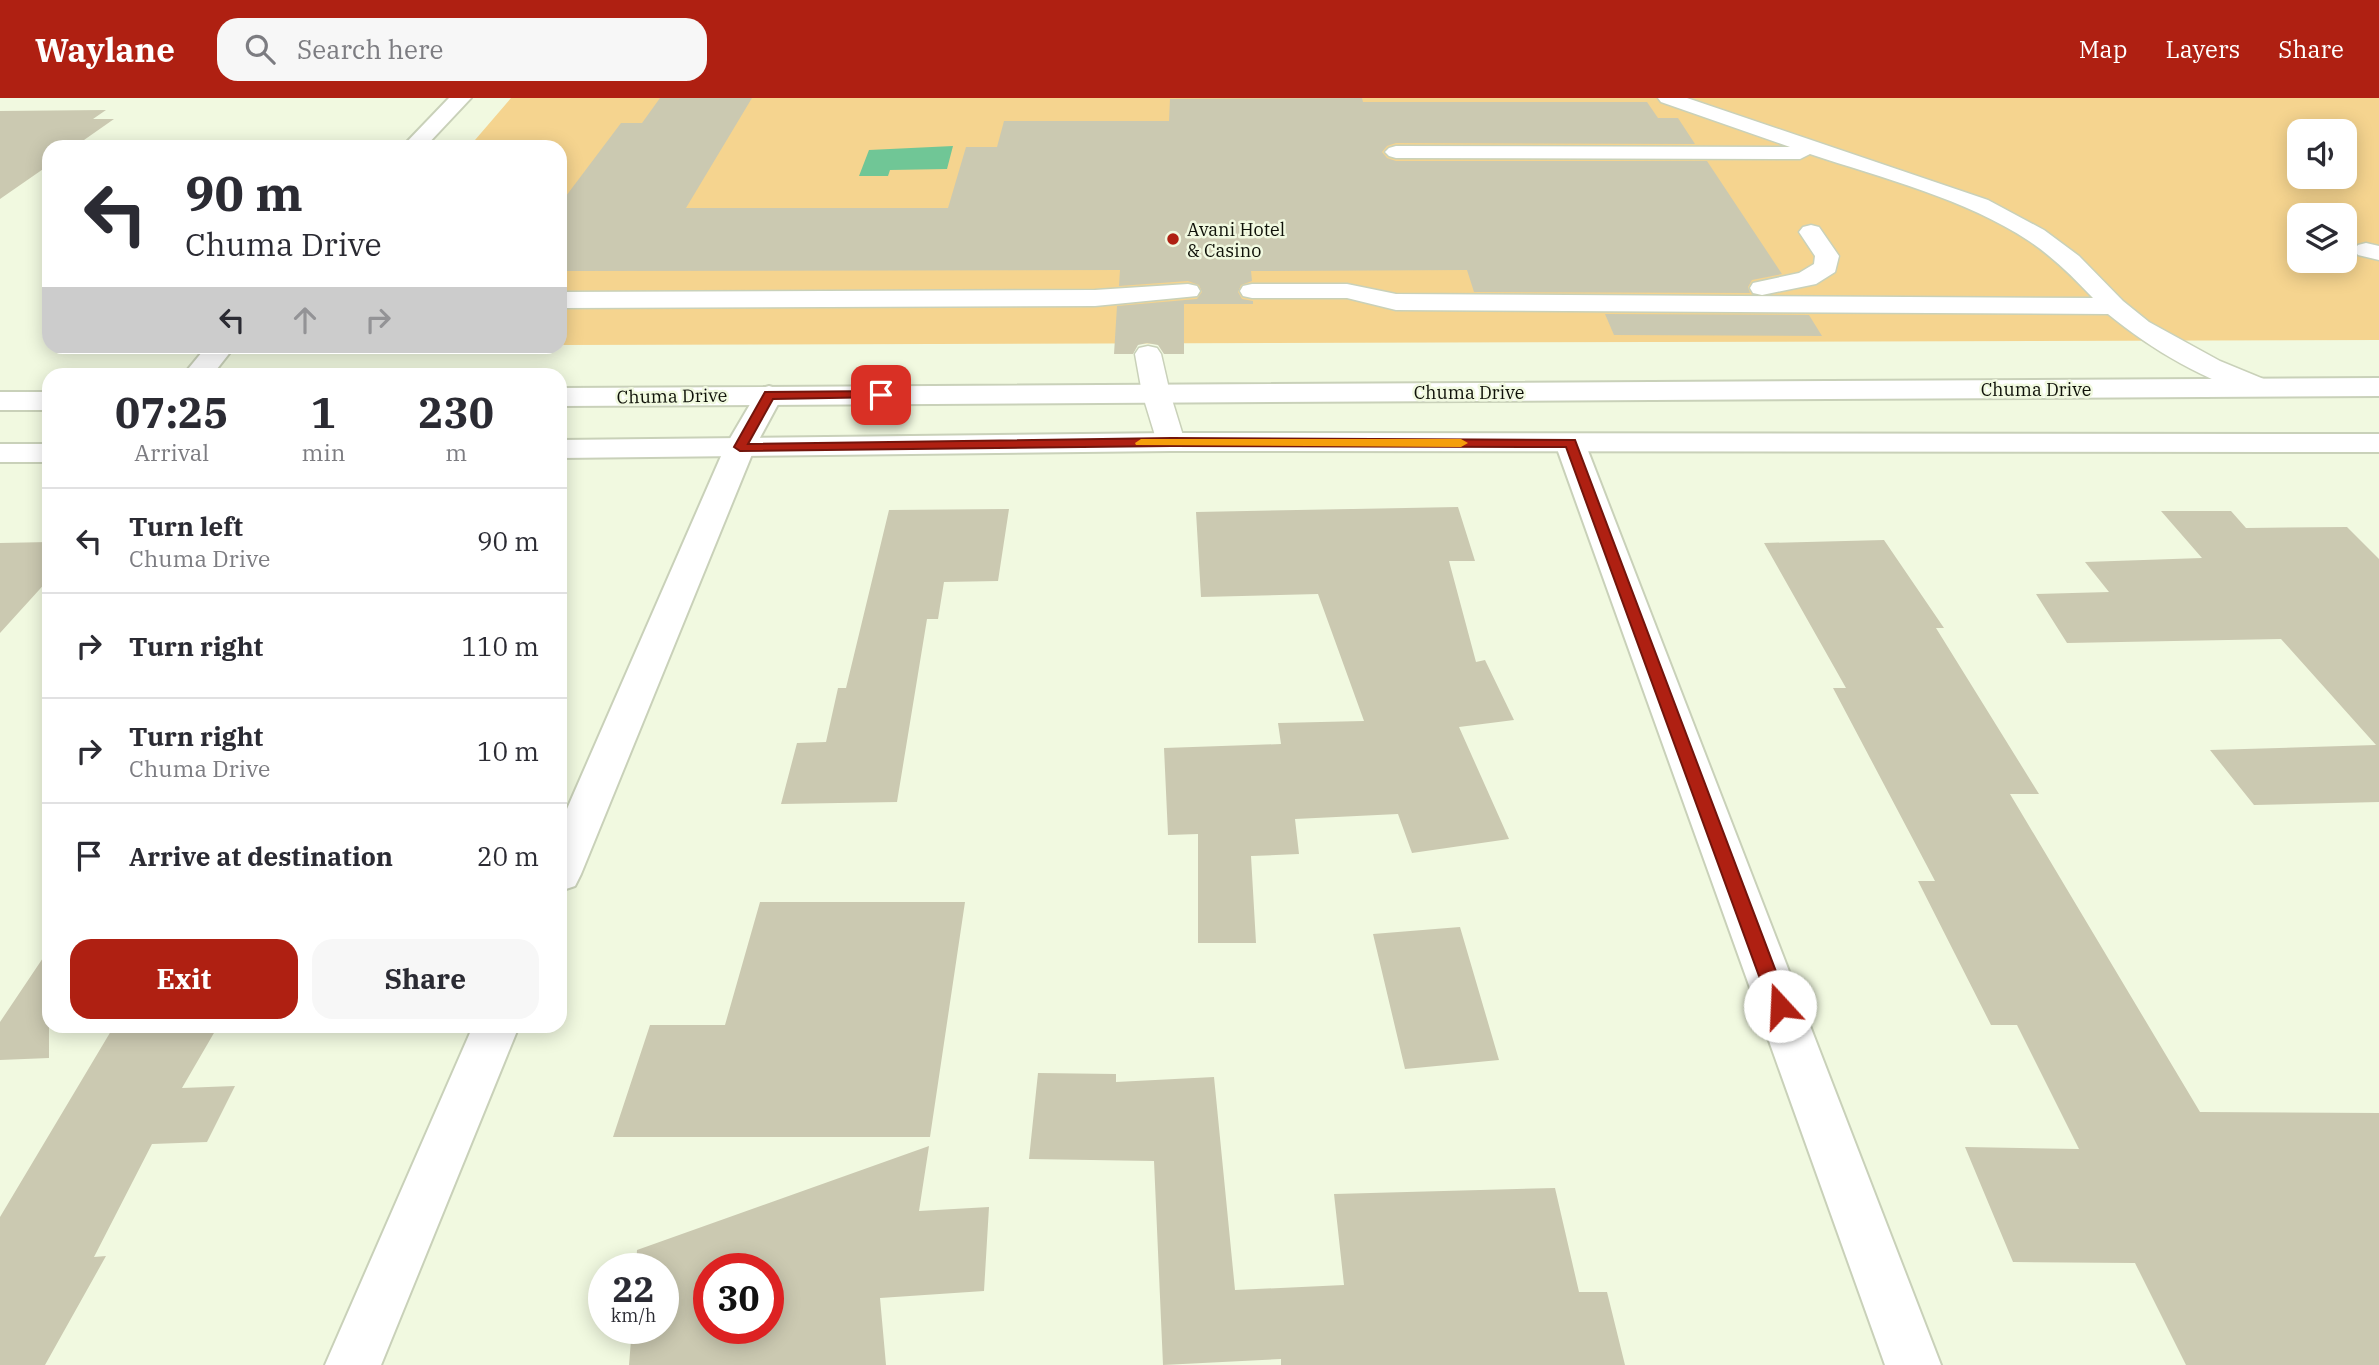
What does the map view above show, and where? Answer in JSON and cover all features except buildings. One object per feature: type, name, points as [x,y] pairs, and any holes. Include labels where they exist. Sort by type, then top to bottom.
[{"type":"main road","points":[[420,140],[461,98]]},
{"type":"main road","points":[[203,368],[215,354]]},
{"type":"main road","name":"Chuma Drive","points":[[567,397],[2379,387]]},
{"type":"main road","points":[[567,857],[740,447],[769,395]]},
{"type":"main road","points":[[0,401],[42,401]]},
{"type":"main road","points":[[567,449],[1171,442],[2379,443]]},
{"type":"main road","points":[[1570,443],[1913,1365]]},
{"type":"main road","points":[[0,453],[42,453]]},
{"type":"main road","points":[[353,1365],[493,1033]]},
{"type":"lane","points":[[1668,98],[1980,205],[2036,235],[2071,261],[2114,306],[2171,346],[2210,367],[2262,387]]},
{"type":"lane","points":[[1396,152],[1829,153]]},
{"type":"lane","points":[[1688,302],[1807,279],[1819,274],[1826,267],[1826,256],[1811,232]]},
{"type":"lane","points":[[567,300],[1138,297],[1188,291]]},
{"type":"lane","points":[[1252,291],[1346,291],[1396,302],[2114,306]]},
{"type":"lane","points":[[1138,297],[1141,323]]},
{"type":"lane","points":[[1148,354],[1156,393],[1171,442]]},
{"type":"shaded area","points":[[511,98],[2379,98],[2379,340],[567,345],[567,140],[475,140]]},
{"type":"shaded area","points":[[953,146],[947,169],[890,170],[888,176],[859,176],[869,150]]},
{"type":"slow traffic","points":[[1141,443],[1461,443]]},
{"type":"place","name":"Avani Hotel & Casino","points":[[1173,239]]},
{"type":"route","points":[[881,395],[769,395],[740,447],[1171,442],[1570,443],[1780,1006]]}]
